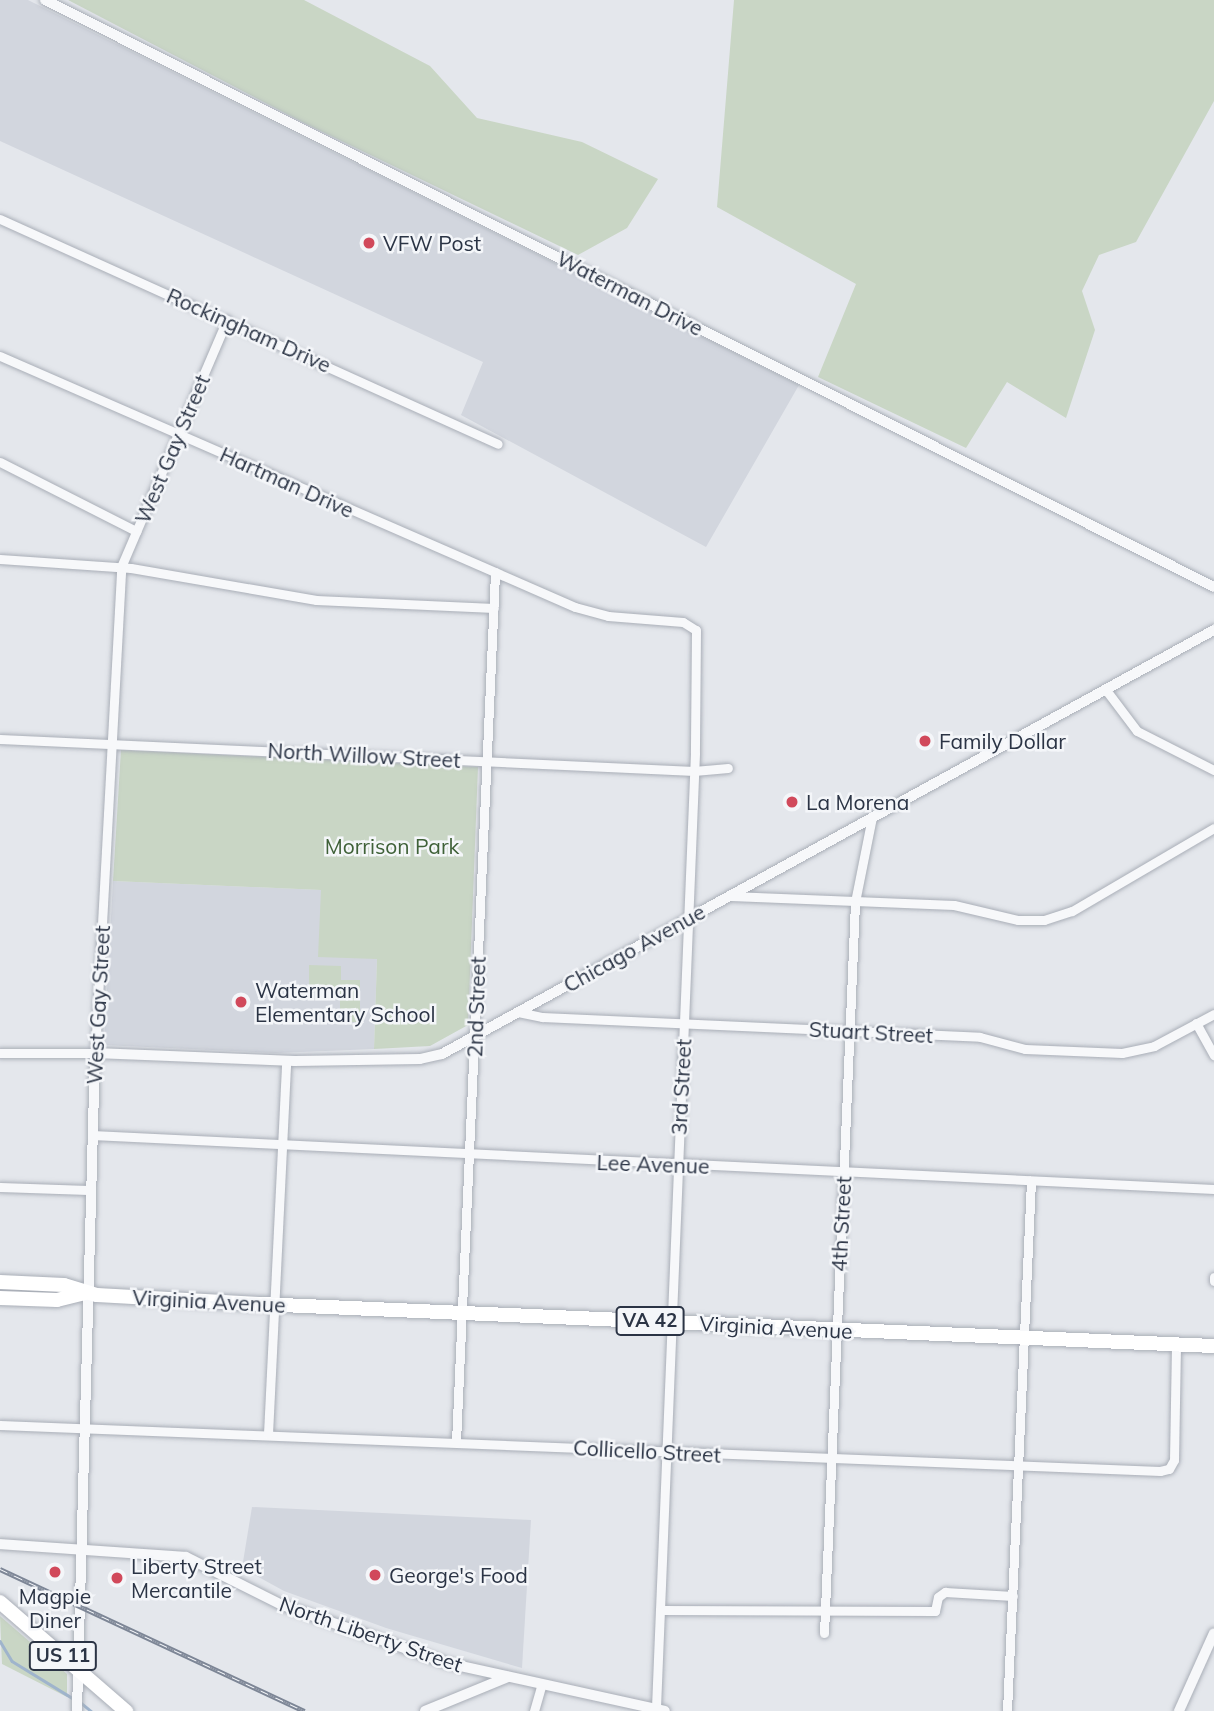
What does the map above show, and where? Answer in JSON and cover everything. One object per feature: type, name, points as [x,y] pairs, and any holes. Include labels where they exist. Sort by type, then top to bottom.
[{"type":"main road","name":"VA 42","points":[[0,1282],[64,1285],[86,1293]]},
{"type":"main road","name":"Virginia Avenue","points":[[86,1293],[461,1313],[1214,1346]]},
{"type":"main road","name":"VA 42","points":[[0,1298],[57,1300],[86,1293]]},
{"type":"main road","name":"US 11","points":[[0,1602],[126,1711]]},
{"type":"street","name":"Waterman Drive","points":[[45,0],[1214,587]]},
{"type":"street","name":"Rockingham Drive","points":[[0,219],[498,444]]},
{"type":"street","name":"West Gay Street","points":[[77,1709],[88,1190],[121,567],[228,320]]},
{"type":"street","name":"Hartman Drive","points":[[0,356],[575,607],[608,616],[683,622],[697,633]]},
{"type":"street","points":[[0,462],[136,531]]},
{"type":"street","points":[[0,559],[121,567],[304,599],[494,608]]},
{"type":"street","name":"2nd Street","points":[[456,1442],[495,572]]},
{"type":"street","name":"Chicago Avenue","points":[[0,1053],[286,1061],[420,1059],[442,1054],[1214,630]]},
{"type":"street","name":"3rd Street","points":[[661,1710],[660,1610],[664,1452],[694,771],[697,633]]},
{"type":"street","points":[[1106,690],[1137,731],[1214,770]]},
{"type":"street","name":"North Willow Street","points":[[0,739],[694,771],[728,768]]},
{"type":"street","name":"4th Street","points":[[824,1633],[855,902],[872,817]]},
{"type":"street","points":[[729,896],[954,905],[1018,920],[1050,919],[1101,895],[1214,828]]},
{"type":"street","name":"Stuart Street","points":[[518,1012],[981,1037],[1025,1049],[1122,1053],[1154,1046],[1214,1014]]},
{"type":"street","points":[[1196,1023],[1214,1055]]},
{"type":"street","points":[[268,1434],[286,1061]]},
{"type":"street","name":"Lee Avenue","points":[[92,1135],[468,1156],[1214,1189]]},
{"type":"street","points":[[1007,1711],[1031,1181]]},
{"type":"street","points":[[0,1187],[88,1190]]},
{"type":"street","name":"Collicello Street","points":[[0,1425],[83,1426],[1018,1468],[1169,1469],[1175,1449],[1176,1344]]},
{"type":"street","name":"North Liberty Street","points":[[0,1544],[80,1547],[186,1558],[299,1612],[447,1662],[541,1686],[661,1710]]},
{"type":"street","points":[[660,1610],[935,1611],[938,1597],[947,1592],[1013,1596]]},
{"type":"street","points":[[1179,1711],[1214,1633]]},
{"type":"street","points":[[425,1711],[508,1677]]},
{"type":"street","points":[[534,1711],[541,1686]]},
{"type":"shaded area","points":[[0,0],[28,0],[799,385],[706,547],[461,415],[483,362],[0,141]]},
{"type":"shaded area","name":"Waterman Elementary School","points":[[113,881],[321,890],[377,959],[374,1049],[275,1053],[104,1045]]},
{"type":"shaded area","points":[[252,1507],[531,1520],[522,1668],[386,1628],[284,1591],[242,1568]]},
{"type":"green space","points":[[68,0],[304,0],[430,66],[477,118],[582,142],[658,179],[627,228],[578,255],[304,123]]},
{"type":"green space","points":[[734,0],[1214,0],[1214,101],[1136,242],[1099,255],[1082,291],[1095,330],[1066,418],[1007,382],[966,448],[818,377],[856,284],[717,207]]},
{"type":"green space","name":"Morrison Park","points":[[121,750],[478,767],[468,1025],[430,1046],[374,1049],[377,959],[318,957],[321,890],[113,881]]},
{"type":"green space","points":[[309,965],[341,966],[341,980],[360,980],[360,1022],[340,1022],[340,992],[309,991]]},
{"type":"green space","points":[[0,1616],[67,1674],[67,1697],[2,1664]]},
{"type":"waterway","points":[[0,1641],[12,1661],[74,1699]]},
{"type":"waterway","points":[[80,1702],[91,1711]]},
{"type":"railway","points":[[0,1569],[305,1711]]},
{"type":"place","name":"VFW Post","points":[[369,243]]},
{"type":"place","name":"Family Dollar","points":[[925,741]]},
{"type":"place","name":"La Morena","points":[[792,802]]},
{"type":"place","name":"Waterman Elementary School","points":[[241,1002]]},
{"type":"place","name":"Magpie Diner","points":[[55,1572]]},
{"type":"place","name":"George's Food","points":[[375,1575]]},
{"type":"place","name":"Liberty Street Mercantile","points":[[117,1578]]}]
